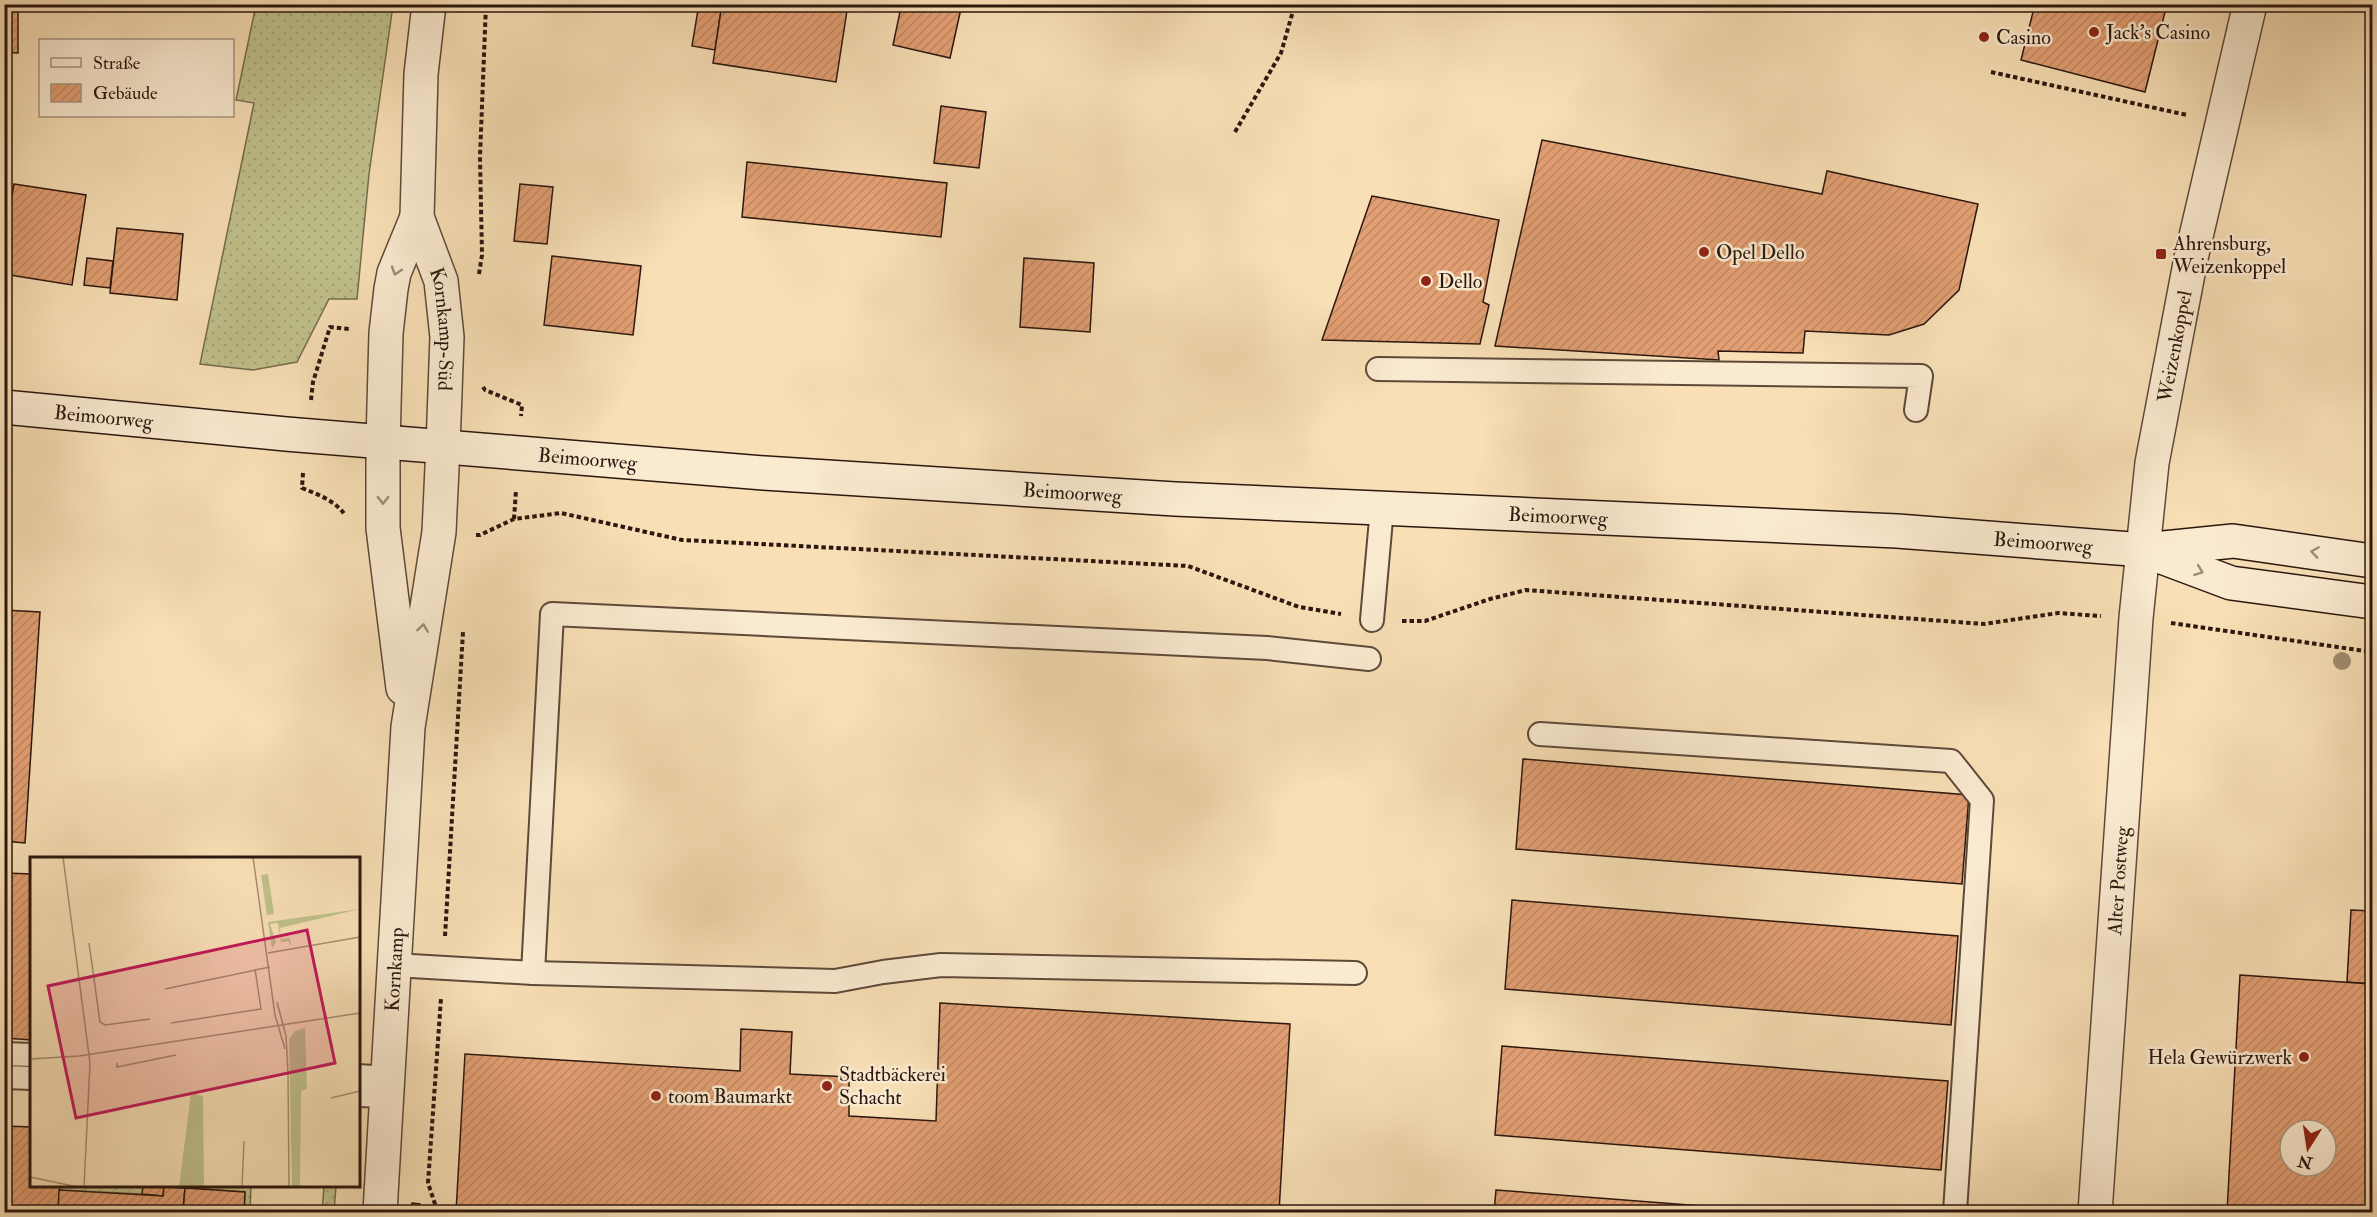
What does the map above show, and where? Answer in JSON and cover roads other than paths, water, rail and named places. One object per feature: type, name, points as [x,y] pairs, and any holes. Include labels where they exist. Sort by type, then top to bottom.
[{"type":"street","name":"Kornkamp-Süd","points":[[383,442],[386,333],[391,289],[394,273],[417,217],[421,74],[429,4]]},
{"type":"street","name":"Weizenkoppel","points":[[2144,550],[2152,463],[2191,258],[2250,4]]},
{"type":"street","name":"Kornkamp-Süd","points":[[417,217],[441,281],[447,338],[443,446]]},
{"type":"street","name":"Beimoorweg","points":[[4,406],[383,442],[764,473],[1174,499],[1897,531],[2144,550],[2233,541],[2373,561]]},
{"type":"street","name":"Kornkamp","points":[[383,442],[384,528],[408,727]]},
{"type":"street","name":"Kornkamp","points":[[380,1212],[373,1086],[394,965],[408,727],[439,532],[443,446]]},
{"type":"street","name":"Beimoorweg","points":[[2144,550],[2231,583],[2373,602]]},
{"type":"street","name":"Alter Postweg","points":[[2095,1212],[2136,618],[2144,550]]},
{"type":"lane","points":[[1378,369],[1921,376],[1916,410]]},
{"type":"lane","points":[[1372,620],[1382,508]]},
{"type":"lane","points":[[533,973],[552,614],[1267,648],[1369,659]]},
{"type":"lane","points":[[1540,734],[1951,761],[1982,800],[1955,1212]]},
{"type":"lane","points":[[394,965],[443,966],[533,973],[835,981],[941,965],[1355,973]]},
{"type":"lane","points":[[4,1054],[30,1055]]},
{"type":"lane","points":[[4,1077],[30,1078]]},
{"type":"place","name":"Jack's Casino","points":[[2094,32]]},
{"type":"place","name":"Casino","points":[[1984,37]]},
{"type":"place","name":"Opel Dello","points":[[1704,252]]},
{"type":"place","name":"Ahrensburg, Weizenkoppel","points":[[2161,254]]},
{"type":"place","name":"Dello","points":[[1426,281]]},
{"type":"place","name":"Hela Gewürzwerk","points":[[2304,1057]]},
{"type":"place","name":"Stadtbäckerei Schacht","points":[[827,1086]]},
{"type":"place","name":"toom Baumarkt","points":[[656,1096]]}]
